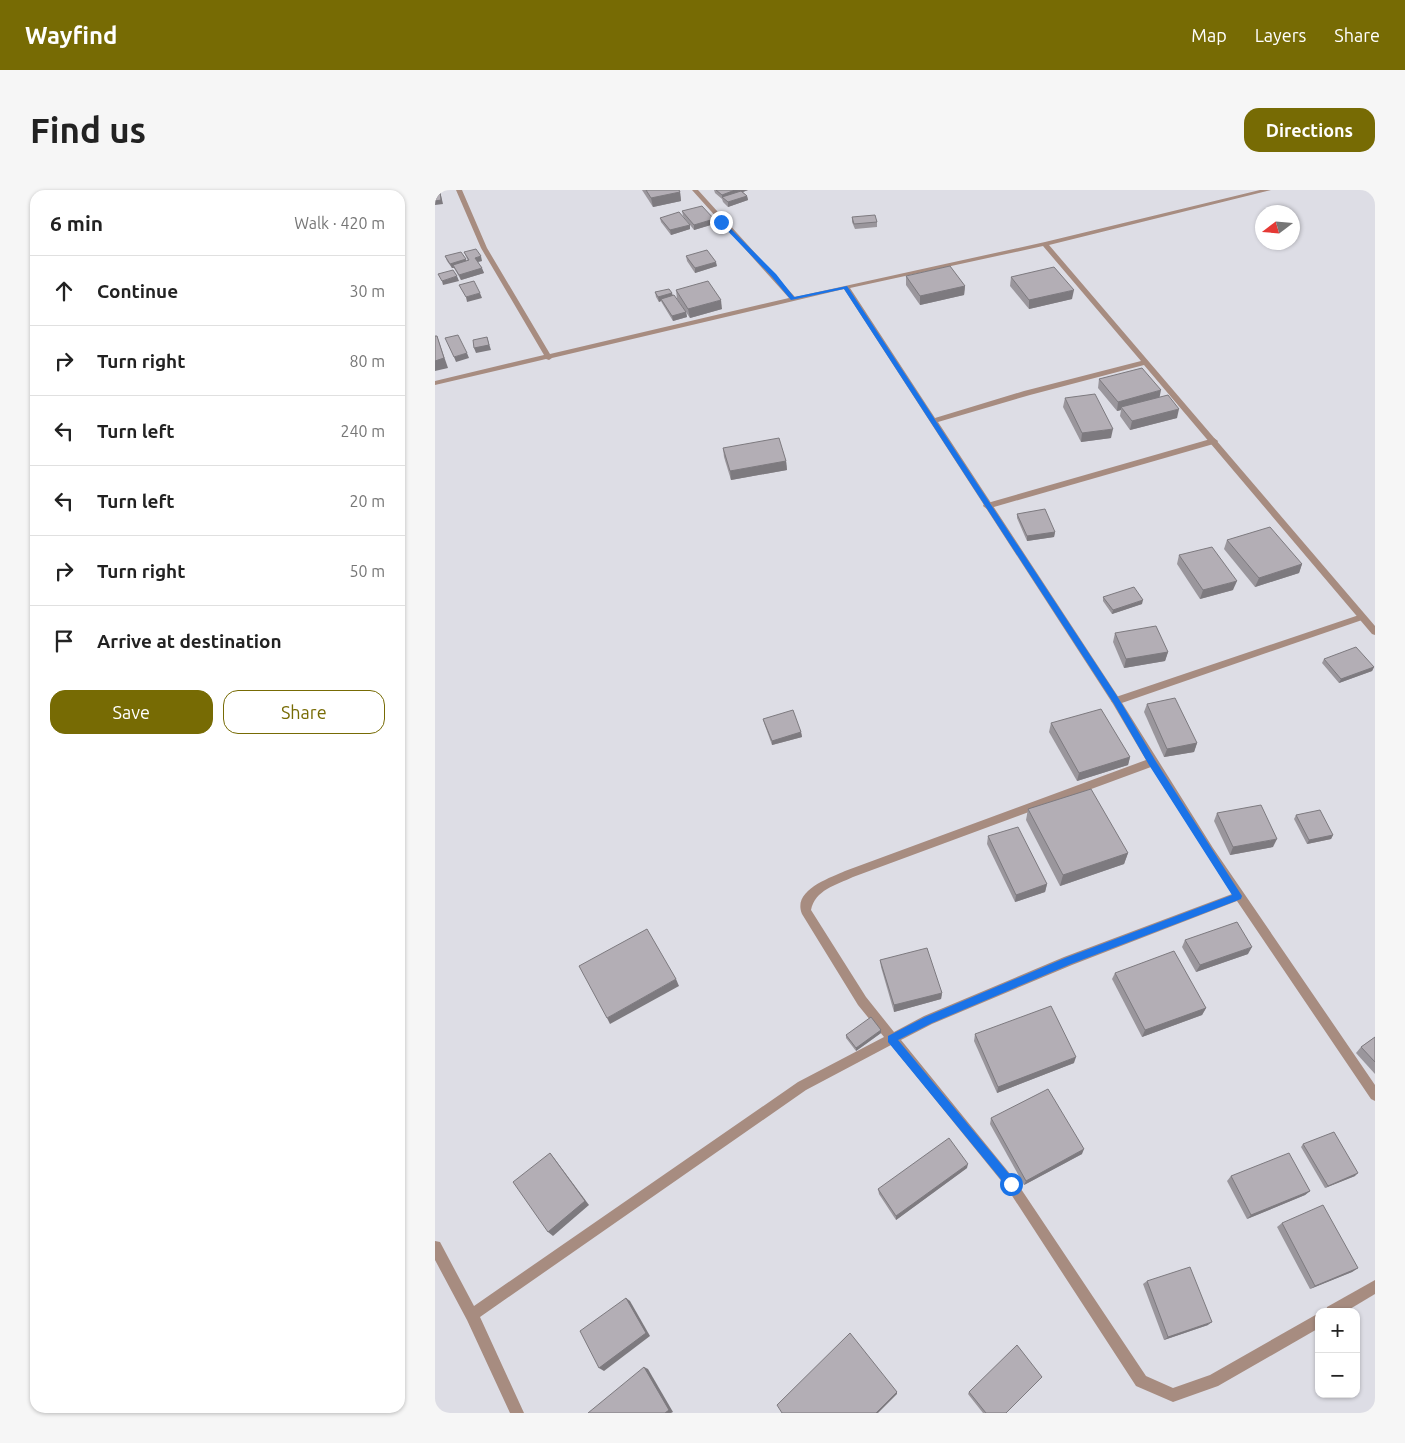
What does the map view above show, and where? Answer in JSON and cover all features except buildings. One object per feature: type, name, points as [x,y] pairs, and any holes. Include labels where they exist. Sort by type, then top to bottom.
[{"type":"street","points":[[459,190],[484,248],[549,358]]},
{"type":"street","points":[[695,190],[721,222],[774,276],[793,299]]},
{"type":"street","points":[[435,383],[549,358],[845,287],[1045,244],[1268,190]]},
{"type":"street","points":[[1045,244],[1375,632]]},
{"type":"street","points":[[845,287],[1116,702],[1237,896],[1375,1095]]},
{"type":"street","points":[[932,421],[1027,393],[1146,362]]},
{"type":"street","points":[[987,506],[1214,441]]},
{"type":"street","points":[[1116,702],[1362,618]]},
{"type":"street","points":[[1152,762],[849,874],[819,888],[808,899],[806,911],[862,1001],[891,1039],[1011,1184],[1141,1381],[1173,1395],[1213,1381],[1315,1322]]},
{"type":"street","points":[[472,1315],[802,1086],[929,1020],[1068,961],[1237,896]]},
{"type":"street","points":[[435,1247],[472,1315],[517,1413]]},
{"type":"street","points":[[1339,1308],[1375,1287]]},
{"type":"route","points":[[721,222],[774,276],[793,299],[845,287],[1116,702],[1237,896],[1068,961],[929,1020],[891,1039],[1011,1184]]}]
